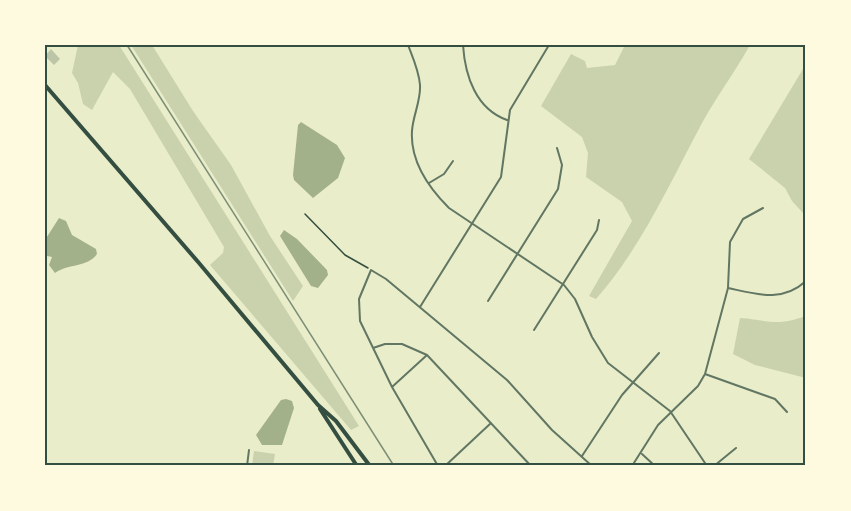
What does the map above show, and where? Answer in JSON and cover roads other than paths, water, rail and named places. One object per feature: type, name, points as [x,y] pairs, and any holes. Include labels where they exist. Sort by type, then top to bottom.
[{"type":"main road","points":[[45,86],[190,252],[318,405],[357,466]]},
{"type":"main road","points":[[318,405],[336,421],[369,466]]},
{"type":"street","points":[[408,45],[420,82],[420,98],[412,130],[413,145],[421,171],[429,183],[449,208],[564,285],[575,299],[604,357],[670,411],[707,466]]},
{"type":"street","points":[[463,45],[474,93],[479,102],[490,112],[507,120]]},
{"type":"street","points":[[420,307],[501,177],[507,120],[518,95],[549,45]]},
{"type":"street","points":[[488,301],[558,189],[562,165],[557,148]]},
{"type":"street","points":[[429,183],[444,174],[453,161]]},
{"type":"street","points":[[632,466],[642,454],[658,425],[693,391],[705,374],[728,288],[728,249],[743,219],[763,208]]},
{"type":"street","points":[[534,330],[597,230],[599,220]]},
{"type":"street","points":[[438,466],[392,387],[360,321],[358,307],[361,292],[371,270],[420,307],[507,380],[552,430],[592,466]]},
{"type":"street","points":[[728,288],[770,296],[788,293],[806,281]]},
{"type":"street","points":[[372,348],[385,344],[402,344],[427,355],[531,466]]},
{"type":"street","points":[[582,457],[633,382],[659,353]]},
{"type":"street","points":[[392,387],[427,355]]},
{"type":"street","points":[[705,374],[775,399],[787,412]]},
{"type":"street","points":[[445,466],[491,423]]},
{"type":"street","points":[[714,466],[736,448]]},
{"type":"street","points":[[247,466],[249,450]]},
{"type":"street","points":[[642,454],[655,466]]},
{"type":"railway","points":[[127,45],[394,466]]}]
